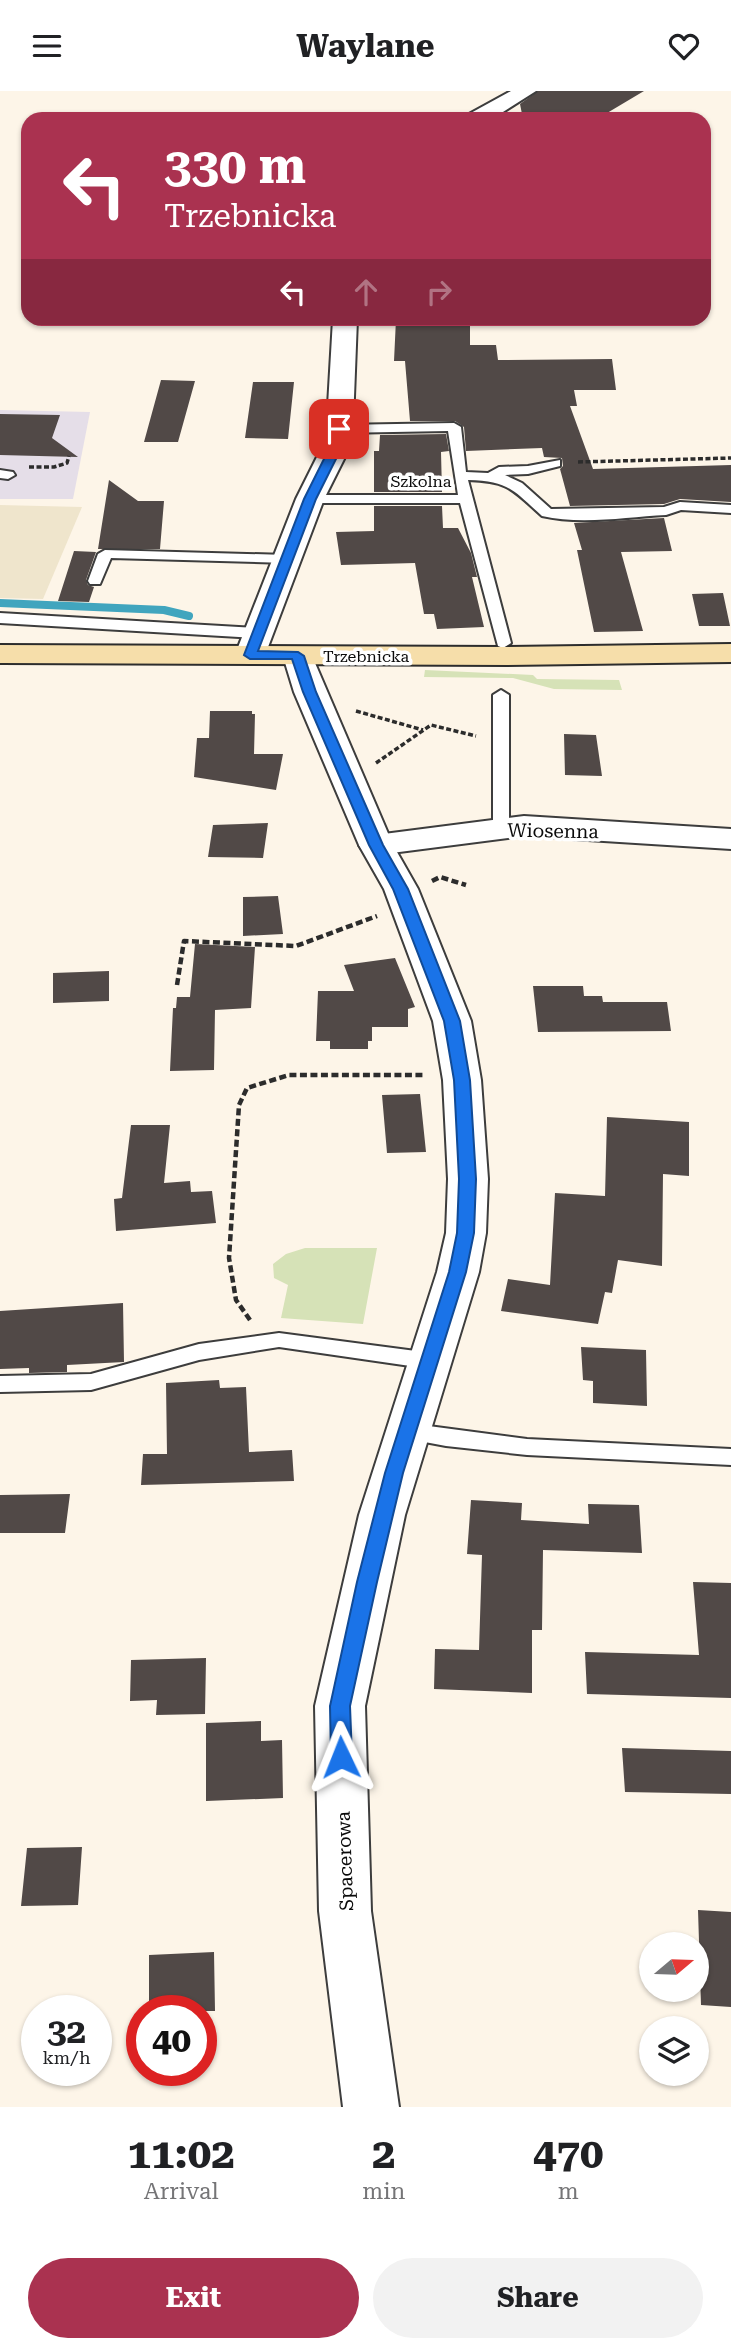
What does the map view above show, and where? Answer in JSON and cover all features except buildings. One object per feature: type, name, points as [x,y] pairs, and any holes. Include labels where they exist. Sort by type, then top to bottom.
[{"type":"main road","name":"Trzebnicka","points":[[0,654],[254,644],[298,656],[731,653]]},
{"type":"street","points":[[489,112],[526,91]]},
{"type":"street","points":[[254,644],[310,499],[333,453],[339,429],[345,326]]},
{"type":"street","name":"Spacerowa","points":[[298,656],[310,692],[376,845],[424,892],[461,1075],[468,1179],[466,1233],[458,1272],[406,1431],[382,1515],[340,1706],[345,1911],[371,2107]]},
{"type":"street","name":"Wiosenna","points":[[376,845],[524,827],[731,839]]},
{"type":"lane","points":[[339,429],[454,428],[460,476],[467,499]]},
{"type":"lane","points":[[493,475],[499,471],[528,470],[555,463]]},
{"type":"lane","points":[[460,476],[493,475],[517,486],[547,513],[564,515],[666,511],[680,506],[731,509]]},
{"type":"lane","name":"Szkolna","points":[[310,499],[467,499],[503,643]]},
{"type":"lane","points":[[95,581],[105,554],[286,559]]},
{"type":"lane","points":[[0,618],[254,644]]},
{"type":"lane","points":[[501,695],[501,829]]},
{"type":"lane","points":[[0,1384],[91,1382],[199,1352],[279,1340],[431,1361]]},
{"type":"lane","points":[[406,1431],[448,1439],[520,1446],[731,1457]]},
{"type":"path","points":[[8,472],[54,467],[67,463],[69,456]]},
{"type":"path","points":[[555,463],[731,458]]},
{"type":"path","points":[[347,709],[423,730]]},
{"type":"path","points":[[371,767],[432,725],[481,737]]},
{"type":"path","points":[[177,985],[184,941],[296,946],[424,892],[466,885]]},
{"type":"path","points":[[279,1340],[253,1324],[236,1300],[229,1258],[239,1104],[247,1088],[289,1075],[461,1075]]},
{"type":"shaded area","points":[[0,410],[90,412],[73,499],[0,499]]},
{"type":"shaded area","points":[[0,505],[82,507],[43,599],[0,598]]},
{"type":"green space","points":[[425,670],[533,675],[537,679],[619,680],[622,690],[554,689],[513,678],[424,677]]},
{"type":"green space","points":[[305,1248],[377,1248],[363,1324],[281,1318],[288,1285],[274,1278],[273,1264],[286,1254]]},
{"type":"waterway","points":[[0,603],[164,610],[189,616]]},
{"type":"route","points":[[339,429],[333,453],[310,499],[250,655],[298,656],[310,692],[376,845],[401,889],[452,1021],[462,1080],[468,1179],[466,1233],[458,1272],[406,1431],[382,1515],[367,1582],[340,1706],[341,1757]]}]
